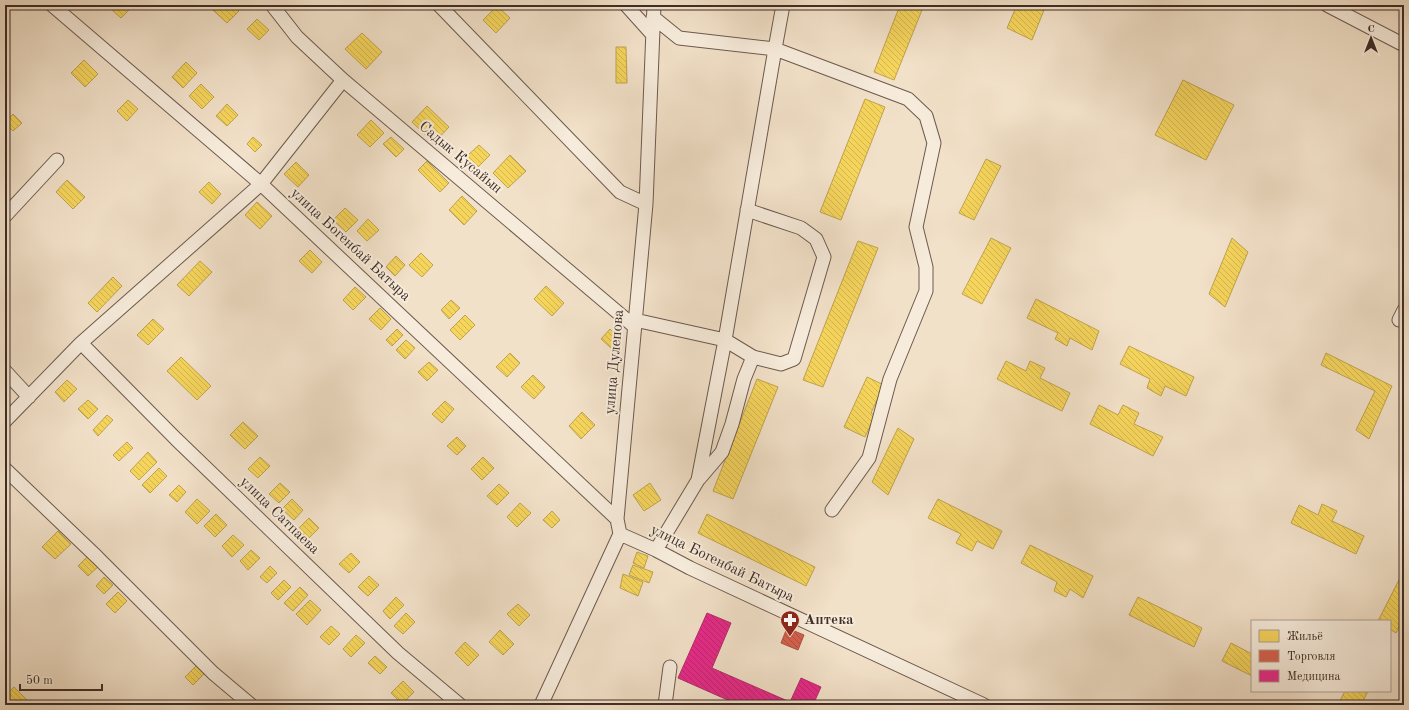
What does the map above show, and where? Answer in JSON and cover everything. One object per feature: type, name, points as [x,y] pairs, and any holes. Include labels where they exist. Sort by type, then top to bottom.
[{"type":"street","name":"улица Богенбай Батыра","points":[[52,5],[260,184],[617,519]]},
{"type":"street","name":"Садык Кусайын","points":[[272,5],[297,37],[344,80],[635,324]]},
{"type":"street","points":[[439,5],[620,192],[646,204]]},
{"type":"street","points":[[626,5],[652,34]]},
{"type":"street","points":[[698,480],[725,340],[775,49],[784,5]]},
{"type":"street","points":[[1327,5],[1404,45]]},
{"type":"street","points":[[653,11],[678,38],[775,49],[908,99],[926,116],[934,143],[916,227],[926,267],[926,291],[890,379],[869,458],[832,510]]},
{"type":"street","name":"улица Дулепова","points":[[620,534],[617,519],[646,204],[653,11]]},
{"type":"street","points":[[5,421],[81,343],[260,184],[344,80]]},
{"type":"street","points":[[5,216],[57,160]]},
{"type":"street","points":[[635,324],[725,340],[753,357],[780,364],[794,360],[824,257],[816,239],[802,228],[747,210]]},
{"type":"street","name":"улица Сатпаева","points":[[81,343],[176,439],[393,647],[460,705]]},
{"type":"street","points":[[656,550],[698,480],[722,452],[732,424],[744,380],[753,357]]},
{"type":"street","points":[[5,371],[29,396]]},
{"type":"street","points":[[5,469],[102,562],[213,673],[251,705]]},
{"type":"street","name":"улица Богенбай Батыра","points":[[620,534],[984,705]]},
{"type":"street","points":[[541,705],[620,534]]},
{"type":"street","points":[[665,705],[670,667]]},
{"type":"building: Жильё","points":[[114,5],[131,5],[132,7],[121,18],[111,9]]},
{"type":"building: Жильё","points":[[217,5],[233,5],[239,11],[227,23],[213,10]]},
{"type":"building: Жильё","points":[[900,5],[924,5],[894,80],[874,72]]},
{"type":"building: Жильё","points":[[1017,5],[1046,5],[1032,40],[1007,28]]},
{"type":"building: Жильё","points":[[497,6],[510,18],[496,33],[483,20]]},
{"type":"building: Жильё","points":[[257,19],[269,30],[259,40],[247,29]]},
{"type":"building: Жильё","points":[[362,33],[382,52],[366,69],[345,49]]},
{"type":"building: Жильё","points":[[616,47],[626,47],[627,83],[616,83]]},
{"type":"building: Жильё","points":[[84,60],[98,74],[85,87],[71,73]]},
{"type":"building: Жильё","points":[[186,62],[197,73],[183,88],[172,77]]},
{"type":"building: Жильё","points":[[1183,80],[1234,105],[1206,160],[1155,135]]},
{"type":"building: Жильё","points":[[201,84],[214,97],[202,109],[189,96]]},
{"type":"building: Жильё","points":[[865,99],[885,107],[841,220],[820,212]]},
{"type":"building: Жильё","points":[[128,100],[138,109],[127,121],[117,111]]},
{"type":"building: Жильё","points":[[227,104],[238,115],[227,126],[216,116]]},
{"type":"building: Жильё","points":[[427,106],[449,127],[434,143],[412,122]]},
{"type":"building: Жильё","points":[[13,114],[22,123],[13,131],[5,123]]},
{"type":"building: Жильё","points":[[371,120],[384,133],[370,147],[357,135]]},
{"type":"building: Жильё","points":[[253,137],[262,145],[255,152],[247,144]]},
{"type":"building: Жильё","points":[[391,137],[404,149],[396,157],[383,144]]},
{"type":"building: Жильё","points":[[479,145],[490,155],[477,168],[466,157]]},
{"type":"building: Жильё","points":[[510,155],[526,171],[508,188],[493,173]]},
{"type":"building: Жильё","points":[[986,159],[1001,166],[974,220],[959,213]]},
{"type":"building: Жильё","points":[[427,161],[449,183],[440,192],[418,170]]},
{"type":"building: Жильё","points":[[296,162],[309,175],[298,187],[284,174]]},
{"type":"building: Жильё","points":[[67,180],[85,197],[73,209],[56,192]]},
{"type":"building: Жильё","points":[[209,182],[221,194],[212,204],[199,192]]},
{"type":"building: Жильё","points":[[462,196],[477,211],[464,225],[449,210]]},
{"type":"building: Жильё","points":[[257,202],[272,216],[260,229],[245,215]]},
{"type":"building: Жильё","points":[[345,208],[358,220],[346,232],[333,220]]},
{"type":"building: Жильё","points":[[368,219],[379,230],[367,241],[357,231]]},
{"type":"building: Жильё","points":[[991,238],[1011,248],[982,304],[962,294]]},
{"type":"building: Жильё","points":[[1232,238],[1248,252],[1225,307],[1209,294]]},
{"type":"building: Жильё","points":[[858,241],[878,248],[823,387],[803,380]]},
{"type":"building: Жильё","points":[[310,250],[322,262],[312,273],[299,261]]},
{"type":"building: Жильё","points":[[421,253],[433,265],[422,277],[409,265]]},
{"type":"building: Жильё","points":[[396,256],[405,265],[395,276],[386,267]]},
{"type":"building: Жильё","points":[[200,261],[212,272],[189,296],[177,285]]},
{"type":"building: Жильё","points":[[113,277],[122,286],[97,312],[88,303]]},
{"type":"building: Жильё","points":[[546,286],[564,303],[552,316],[534,299]]},
{"type":"building: Жильё","points":[[355,287],[366,297],[353,310],[343,300]]},
{"type":"building: Жильё","points":[[1036,299],[1099,331],[1092,350],[1070,338],[1067,346],[1055,339],[1058,333],[1027,318]]},
{"type":"building: Жильё","points":[[451,300],[460,308],[449,319],[441,310]]},
{"type":"building: Жильё","points":[[380,308],[391,319],[381,330],[369,319]]},
{"type":"building: Жильё","points":[[465,315],[475,325],[460,340],[450,330]]},
{"type":"building: Жильё","points":[[153,319],[164,329],[148,345],[137,335]]},
{"type":"building: Жильё","points":[[397,329],[403,335],[392,346],[386,340]]},
{"type":"building: Жильё","points":[[610,329],[620,339],[611,348],[601,339]]},
{"type":"building: Жильё","points":[[406,340],[415,348],[405,359],[396,350]]},
{"type":"building: Жильё","points":[[1129,346],[1194,377],[1186,396],[1165,386],[1161,396],[1147,388],[1150,379],[1120,364]]},
{"type":"building: Жильё","points":[[510,353],[520,363],[507,377],[496,367]]},
{"type":"building: Жильё","points":[[1326,353],[1392,386],[1369,439],[1356,430],[1375,391],[1321,365]]},
{"type":"building: Жильё","points":[[181,357],[211,386],[197,400],[167,371]]},
{"type":"building: Жильё","points":[[1006,361],[1026,371],[1030,361],[1045,368],[1040,378],[1070,393],[1062,411],[997,379]]},
{"type":"building: Жильё","points":[[429,362],[438,370],[427,381],[418,372]]},
{"type":"building: Жильё","points":[[533,375],[545,387],[534,399],[521,387]]},
{"type":"building: Жильё","points":[[867,377],[884,385],[871,413],[875,415],[865,437],[844,427]]},
{"type":"building: Жильё","points":[[757,379],[778,387],[733,499],[713,491]]},
{"type":"building: Жильё","points":[[67,380],[77,389],[64,402],[55,392]]},
{"type":"building: Жильё","points":[[88,400],[98,409],[88,419],[78,409]]},
{"type":"building: Жильё","points":[[445,401],[454,409],[442,423],[432,414]]},
{"type":"building: Жильё","points":[[1099,405],[1118,415],[1123,405],[1139,413],[1134,424],[1163,437],[1153,456],[1090,424]]},
{"type":"building: Жильё","points":[[582,412],[595,425],[581,439],[569,426]]},
{"type":"building: Жильё","points":[[107,415],[113,420],[98,436],[93,430]]},
{"type":"building: Жильё","points":[[243,422],[258,436],[245,449],[230,435]]},
{"type":"building: Жильё","points":[[898,428],[914,439],[888,495],[872,482]]},
{"type":"building: Жильё","points":[[457,437],[466,446],[457,455],[447,446]]},
{"type":"building: Жильё","points":[[127,442],[133,448],[119,461],[113,455]]},
{"type":"building: Жильё","points":[[148,452],[157,462],[139,480],[130,471]]},
{"type":"building: Жильё","points":[[260,457],[270,466],[258,478],[248,469]]},
{"type":"building: Жильё","points":[[483,457],[494,468],[482,480],[471,469]]},
{"type":"building: Жильё","points":[[159,468],[167,476],[150,493],[142,485]]},
{"type":"building: Жильё","points":[[280,483],[290,492],[279,503],[269,494]]},
{"type":"building: Жильё","points":[[650,483],[661,500],[644,511],[633,495]]},
{"type":"building: Жильё","points":[[499,484],[509,493],[497,505],[487,496]]},
{"type":"building: Жильё","points":[[179,485],[186,492],[177,502],[169,495]]},
{"type":"building: Жильё","points":[[197,499],[210,511],[197,524],[185,512]]},
{"type":"building: Жильё","points":[[292,499],[303,510],[294,520],[282,509]]},
{"type":"building: Жильё","points":[[938,499],[1002,531],[993,549],[977,541],[972,551],[956,543],[961,534],[928,518]]},
{"type":"building: Жильё","points":[[520,503],[531,513],[517,527],[507,517]]},
{"type":"building: Жильё","points":[[1322,504],[1337,511],[1332,521],[1364,536],[1356,554],[1291,523],[1299,505],[1318,515]]},
{"type":"building: Жильё","points":[[552,511],[560,520],[552,528],[543,520]]},
{"type":"building: Жильё","points":[[216,514],[227,525],[215,537],[204,526]]},
{"type":"building: Жильё","points":[[707,514],[815,567],[806,586],[698,533]]},
{"type":"building: Жильё","points":[[309,518],[319,528],[308,539],[298,529]]},
{"type":"building: Жильё","points":[[58,531],[71,544],[55,559],[42,547]]},
{"type":"building: Жильё","points":[[233,535],[244,545],[232,557],[222,546]]},
{"type":"building: Жильё","points":[[1030,545],[1093,576],[1083,598],[1070,589],[1066,597],[1054,591],[1057,582],[1021,563]]},
{"type":"building: Жильё","points":[[251,550],[260,558],[248,570],[240,561]]},
{"type":"building: Жильё","points":[[637,552],[648,556],[644,568],[633,563]]},
{"type":"building: Жильё","points":[[351,553],[360,562],[349,573],[339,564]]},
{"type":"building: Жильё","points":[[88,556],[99,566],[88,576],[78,566]]},
{"type":"building: Жильё","points":[[633,565],[653,572],[649,583],[629,575]]},
{"type":"building: Жильё","points":[[270,566],[277,573],[267,583],[260,577]]},
{"type":"building: Жильё","points":[[1404,570],[1404,616],[1396,633],[1391,630],[1391,620],[1379,620]]},
{"type":"building: Жильё","points":[[623,574],[643,582],[638,596],[620,588]]},
{"type":"building: Жильё","points":[[369,576],[379,585],[368,596],[358,587]]},
{"type":"building: Жильё","points":[[104,577],[113,585],[104,594],[96,586]]},
{"type":"building: Жильё","points":[[284,580],[291,587],[278,600],[271,593]]},
{"type":"building: Жильё","points":[[300,587],[308,595],[293,611],[284,603]]},
{"type":"building: Жильё","points":[[118,592],[127,601],[115,613],[106,604]]},
{"type":"building: Жильё","points":[[396,597],[404,605],[390,619],[383,611]]},
{"type":"building: Жильё","points":[[1138,597],[1202,628],[1194,647],[1129,615]]},
{"type":"building: Жильё","points":[[310,600],[321,610],[307,625],[296,614]]},
{"type":"building: Жильё","points":[[518,604],[530,615],[519,626],[507,614]]},
{"type":"building: Жильё","points":[[406,613],[415,622],[403,634],[394,626]]},
{"type":"building: Жильё","points":[[331,626],[340,634],[329,645],[320,637]]},
{"type":"building: Жильё","points":[[500,630],[514,644],[503,655],[489,642]]},
{"type":"building: Жильё","points":[[356,635],[365,643],[351,657],[343,649]]},
{"type":"building: Жильё","points":[[465,642],[479,655],[468,666],[455,653]]},
{"type":"building: Жильё","points":[[1231,643],[1251,653],[1251,676],[1222,661]]},
{"type":"building: Жильё","points":[[375,656],[387,667],[380,674],[368,663]]},
{"type":"building: Жильё","points":[[196,666],[204,674],[193,685],[185,677]]},
{"type":"building: Жильё","points":[[403,681],[414,692],[402,704],[391,693]]},
{"type":"building: Жильё","points":[[14,687],[29,702],[26,705],[8,705],[5,702],[5,696]]},
{"type":"building: Жильё","points":[[1344,692],[1368,692],[1361,705],[1338,705]]},
{"type":"building: Торговля","points":[[787,628],[804,635],[798,650],[781,643]]},
{"type":"building: Медицина","points":[[707,613],[731,623],[712,668],[790,702],[801,678],[821,687],[813,705],[739,705],[678,678]]},
{"type":"place","name":"Аптека","points":[[790,637]]}]
